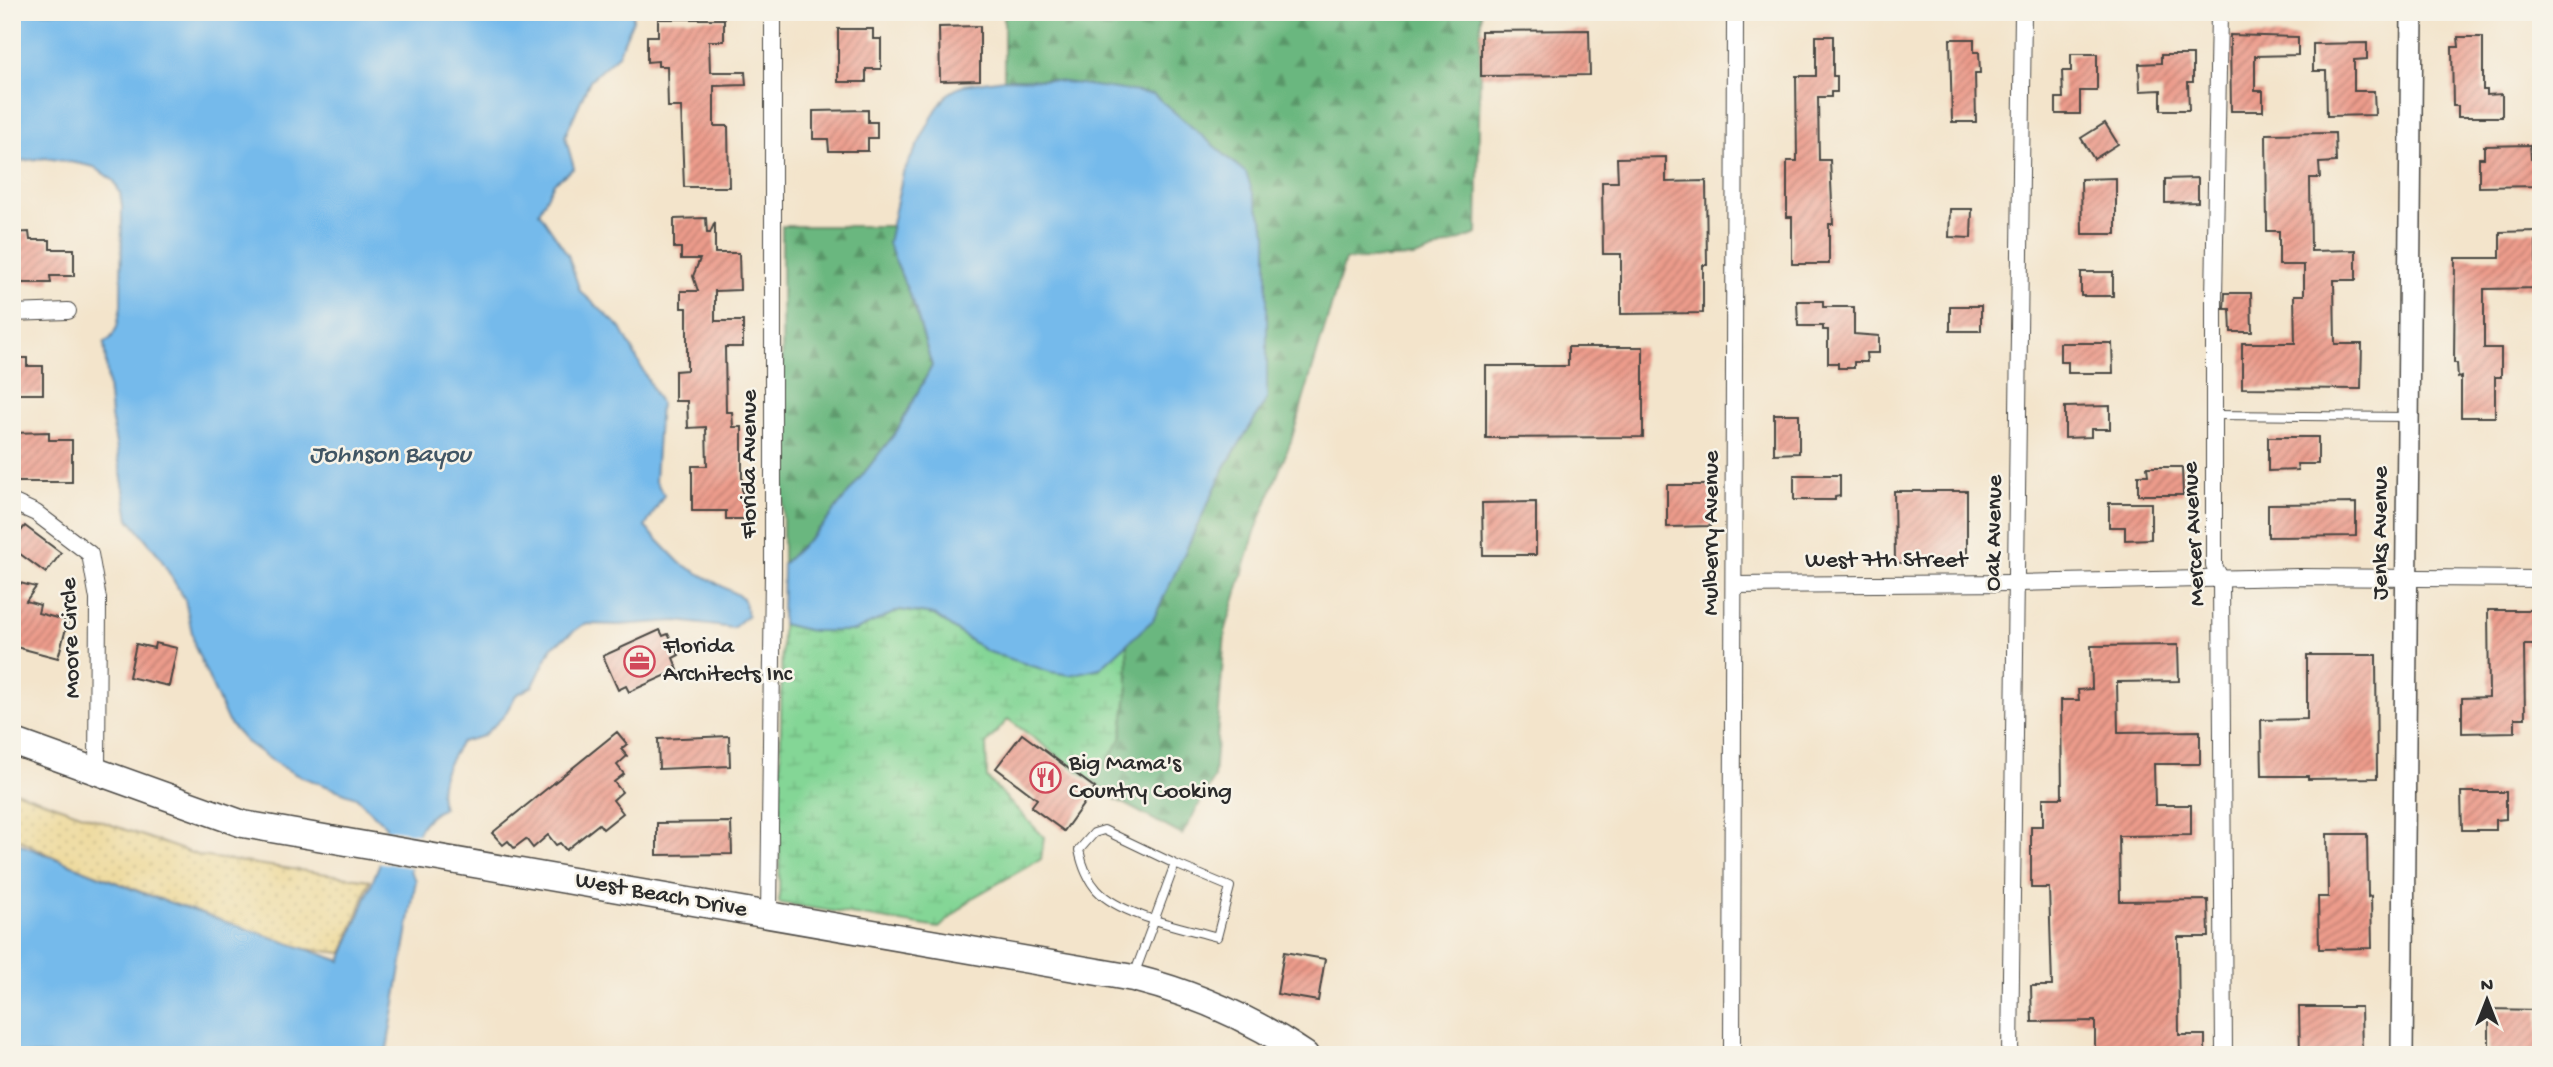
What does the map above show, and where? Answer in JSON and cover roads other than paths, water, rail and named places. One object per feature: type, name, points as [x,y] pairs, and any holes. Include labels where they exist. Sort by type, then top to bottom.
[{"type":"main road","name":"West Beach Drive","points":[[12,741],[243,824],[1133,978],[1172,988],[1227,1009],[1260,1026],[1304,1055]]},
{"type":"street","name":"Florida Avenue","points":[[769,915],[773,631],[773,12]]},
{"type":"street","name":"Mulberry Avenue","points":[[1732,1055],[1735,12]]},
{"type":"street","name":"Oak Avenue","points":[[2010,1055],[2023,12]]},
{"type":"street","name":"Mercer Avenue","points":[[2219,12],[2214,566],[2221,579],[2224,1055]]},
{"type":"street","name":"Jenks Avenue","points":[[2402,1055],[2412,12]]},
{"type":"street","points":[[12,313],[68,311]]},
{"type":"street","name":"Moore Circle","points":[[12,502],[36,513],[90,554],[98,599],[97,771]]},
{"type":"street","name":"West 7th Street","points":[[1735,585],[2297,577],[2541,579]]},
{"type":"lane","points":[[2214,415],[2408,417]]},
{"type":"lane","points":[[1104,830],[1230,887],[1217,937],[1153,919],[1137,916],[1097,891],[1087,875],[1079,850],[1094,833],[1104,830]]},
{"type":"lane","points":[[1133,978],[1175,864]]},
{"type":"water","name":"Johnson Bayou","points":[[12,12],[633,12],[633,20],[618,55],[590,80],[565,136],[574,168],[554,183],[539,212],[568,255],[580,291],[621,328],[660,403],[655,480],[664,495],[645,527],[680,563],[743,598],[748,615],[733,628],[677,621],[619,625],[584,624],[552,647],[533,686],[516,695],[504,716],[483,736],[461,742],[441,781],[443,808],[421,826],[415,842],[410,871],[416,880],[386,1055],[12,1055],[12,841],[142,893],[341,961],[379,865],[386,826],[356,797],[297,775],[274,762],[245,741],[228,722],[195,647],[185,600],[158,554],[129,519],[111,416],[104,343],[111,338],[117,327],[121,306],[120,193],[114,181],[94,167],[46,158],[12,162]]},
{"type":"water","points":[[1004,79],[1049,80],[1153,94],[1246,173],[1267,234],[1267,399],[1225,467],[1153,620],[1100,668],[1070,675],[1051,672],[986,651],[934,615],[900,610],[854,631],[811,631],[782,624],[783,564],[824,524],[897,431],[932,366],[915,308],[888,243],[903,173],[936,110],[948,94],[963,85]]},
{"type":"place","name":"Florida Architects Inc","points":[[640,661]]},
{"type":"place","name":"Big Mama's Country Cooking","points":[[1046,778]]}]
